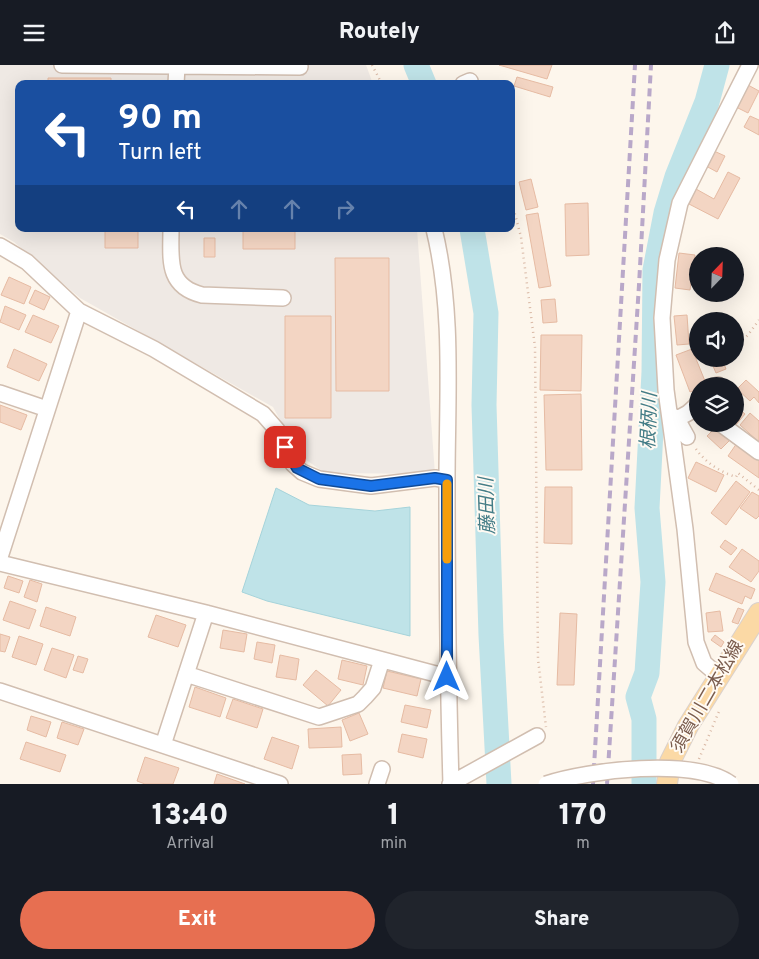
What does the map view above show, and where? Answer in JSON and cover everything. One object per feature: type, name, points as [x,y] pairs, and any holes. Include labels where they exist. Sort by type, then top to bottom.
[{"type":"main road","name":"須賀川二本松線","points":[[667,784],[670,762],[688,726],[759,613]]},
{"type":"street","points":[[62,65],[300,67]]},
{"type":"street","points":[[719,676],[704,663],[696,642],[686,529],[662,318],[671,236],[680,203],[750,65]]},
{"type":"street","points":[[176,80],[177,66]]},
{"type":"street","points":[[171,232],[172,268],[177,280],[190,292],[202,295],[283,298]]},
{"type":"street","points":[[435,232],[446,293],[448,373],[447,677],[453,783],[536,736]]},
{"type":"street","points":[[0,246],[27,262],[79,311],[154,349],[263,414],[277,430],[293,464],[308,475],[371,486],[435,478],[447,480]]},
{"type":"street","points":[[0,557],[79,311]]},
{"type":"street","points":[[0,393],[47,409]]},
{"type":"street","points":[[673,416],[689,412]]},
{"type":"street","points":[[673,416],[687,437]]},
{"type":"street","points":[[732,432],[759,452]]},
{"type":"street","points":[[0,563],[206,613],[447,677]]},
{"type":"street","points":[[164,745],[206,613]]},
{"type":"street","points":[[186,674],[319,717],[358,704],[373,688],[382,660]]},
{"type":"street","points":[[0,691],[280,784]]},
{"type":"street","points":[[376,784],[382,769]]},
{"type":"street","points":[[546,784],[585,775],[623,770],[694,771],[731,784]]},
{"type":"path","points":[[372,65],[380,80]]},
{"type":"path","points":[[515,216],[520,237],[535,347],[538,659],[547,719],[546,729],[536,736]]},
{"type":"path","points":[[744,339],[759,320]]},
{"type":"path","points":[[687,437],[708,463],[728,475],[736,477],[738,473],[759,490]]},
{"type":"path","points":[[694,771],[721,707]]},
{"type":"shaded area","points":[[0,65],[366,65],[372,80],[15,80],[15,232],[417,232],[435,474],[325,473],[299,455],[273,407],[80,298],[14,242],[0,234]]},
{"type":"water","points":[[276,488],[309,505],[375,511],[410,507],[410,636],[267,601],[242,592]]},
{"type":"building","points":[[499,65],[552,65],[547,79]]},
{"type":"building","points":[[517,77],[553,87],[550,97],[515,86]]},
{"type":"building","points":[[48,78],[111,78],[111,80],[48,80]]},
{"type":"building","points":[[748,85],[759,91],[748,113],[736,107]]},
{"type":"building","points":[[750,116],[759,120],[759,135],[744,127]]},
{"type":"building","points":[[714,151],[725,156],[717,172],[706,166]]},
{"type":"building","points":[[728,172],[740,178],[718,219],[689,204],[696,189],[714,199]]},
{"type":"building","points":[[531,179],[538,207],[526,210],[519,182]]},
{"type":"building","points":[[588,203],[589,255],[566,256],[565,204]]},
{"type":"building","points":[[538,213],[551,286],[539,288],[526,215]]},
{"type":"building","points":[[105,232],[138,232],[138,248],[105,248]]},
{"type":"building","points":[[243,232],[295,232],[295,249],[243,249]]},
{"type":"building","points":[[204,238],[215,238],[215,257],[204,257]]},
{"type":"building","points":[[679,253],[689,254],[689,290],[675,288]]},
{"type":"building","points":[[335,258],[389,258],[389,391],[336,391]]},
{"type":"building","points":[[9,277],[31,287],[24,304],[1,295]]},
{"type":"building","points":[[35,290],[50,297],[44,310],[29,303]]},
{"type":"building","points":[[555,299],[557,322],[543,323],[541,300]]},
{"type":"building","points":[[5,306],[26,315],[19,330],[0,322]]},
{"type":"building","points":[[33,315],[59,326],[51,343],[25,332]]},
{"type":"building","points":[[687,315],[689,344],[677,345],[674,316]]},
{"type":"building","points":[[285,316],[331,316],[331,418],[285,418]]},
{"type":"building","points":[[541,335],[582,335],[581,391],[540,390]]},
{"type":"building","points":[[14,349],[47,364],[39,381],[7,367]]},
{"type":"building","points":[[689,350],[689,367],[699,367],[703,377],[689,377],[689,389],[676,355]]},
{"type":"building","points":[[713,367],[725,367],[726,369],[716,373]]},
{"type":"building","points":[[746,380],[759,392],[759,403],[754,397],[750,401],[744,395],[744,382]]},
{"type":"building","points":[[581,394],[582,470],[546,470],[544,395]]},
{"type":"building","points":[[0,405],[27,415],[21,430],[0,422]]},
{"type":"building","points":[[750,413],[759,421],[759,442],[744,429],[744,420]]},
{"type":"building","points":[[711,432],[723,432],[731,439],[721,449],[707,436]]},
{"type":"building","points":[[737,443],[759,459],[759,478],[728,456]]},
{"type":"building","points":[[696,462],[724,475],[716,492],[688,478]]},
{"type":"building","points":[[736,481],[750,492],[726,525],[711,513]]},
{"type":"building","points":[[545,487],[572,487],[572,544],[544,543]]},
{"type":"building","points":[[752,492],[759,496],[759,516],[756,519],[740,508]]},
{"type":"building","points":[[725,540],[737,548],[731,555],[720,547]]},
{"type":"building","points":[[742,549],[759,561],[759,571],[751,582],[729,567]]},
{"type":"building","points":[[716,573],[755,589],[751,599],[745,596],[742,604],[709,590]]},
{"type":"building","points":[[8,576],[23,581],[19,593],[4,588]]},
{"type":"building","points":[[30,580],[42,584],[37,602],[24,597]]},
{"type":"building","points":[[10,601],[36,610],[29,629],[3,620]]},
{"type":"building","points":[[46,607],[76,617],[70,636],[40,626]]},
{"type":"building","points":[[738,608],[744,610],[738,624],[732,622]]},
{"type":"building","points":[[720,611],[723,631],[708,632],[706,613]]},
{"type":"building","points":[[560,613],[577,614],[574,685],[557,685]]},
{"type":"building","points":[[156,615],[186,625],[178,647],[148,637]]},
{"type":"building","points":[[223,630],[247,634],[244,652],[220,648]]},
{"type":"building","points":[[0,634],[10,637],[5,652],[0,651]]},
{"type":"building","points":[[715,635],[724,642],[721,647],[711,640]]},
{"type":"building","points":[[19,636],[43,644],[36,665],[12,657]]},
{"type":"building","points":[[257,642],[275,645],[272,663],[254,659]]},
{"type":"building","points":[[52,648],[74,655],[66,678],[44,670]]},
{"type":"building","points":[[280,655],[299,659],[296,680],[276,677]]},
{"type":"building","points":[[78,656],[88,659],[83,673],[73,670]]},
{"type":"building","points":[[342,660],[367,666],[363,685],[338,679]]},
{"type":"building","points":[[316,670],[341,690],[328,706],[303,685]]},
{"type":"building","points":[[387,671],[421,679],[417,696],[383,688]]},
{"type":"building","points":[[195,687],[226,698],[220,717],[189,707]]},
{"type":"building","points":[[233,699],[263,709],[257,728],[226,718]]},
{"type":"building","points":[[405,705],[431,710],[427,728],[401,722]]},
{"type":"building","points":[[359,713],[368,734],[350,741],[342,720]]},
{"type":"building","points":[[31,716],[51,722],[46,737],[27,730]]},
{"type":"building","points":[[62,722],[84,729],[78,745],[57,738]]},
{"type":"building","points":[[341,727],[342,747],[309,748],[308,729]]},
{"type":"building","points":[[402,734],[427,739],[423,758],[398,752]]},
{"type":"building","points":[[272,737],[299,746],[292,769],[264,759]]},
{"type":"building","points":[[26,742],[66,755],[60,772],[20,759]]},
{"type":"building","points":[[361,754],[362,774],[343,775],[342,755]]},
{"type":"building","points":[[145,757],[179,768],[173,784],[145,784],[137,781]]},
{"type":"building","points":[[217,774],[245,784],[214,784]]},
{"type":"waterway","name":"藤田川","points":[[416,65],[422,80]]},
{"type":"waterway","name":"根柄川","points":[[644,784],[644,719],[638,697],[647,673],[653,582],[647,508],[654,372],[655,270],[666,213],[677,177],[707,102],[717,65]]},
{"type":"waterway","name":"藤田川","points":[[472,232],[486,313],[484,405],[491,635],[499,784]]},
{"type":"railway","points":[[593,784],[635,65]]},
{"type":"railway","points":[[607,784],[651,65]]},
{"type":"slow traffic","points":[[447,484],[447,559]]},
{"type":"route","points":[[285,447],[297,468],[319,479],[371,486],[435,478],[447,480],[447,677]]}]
